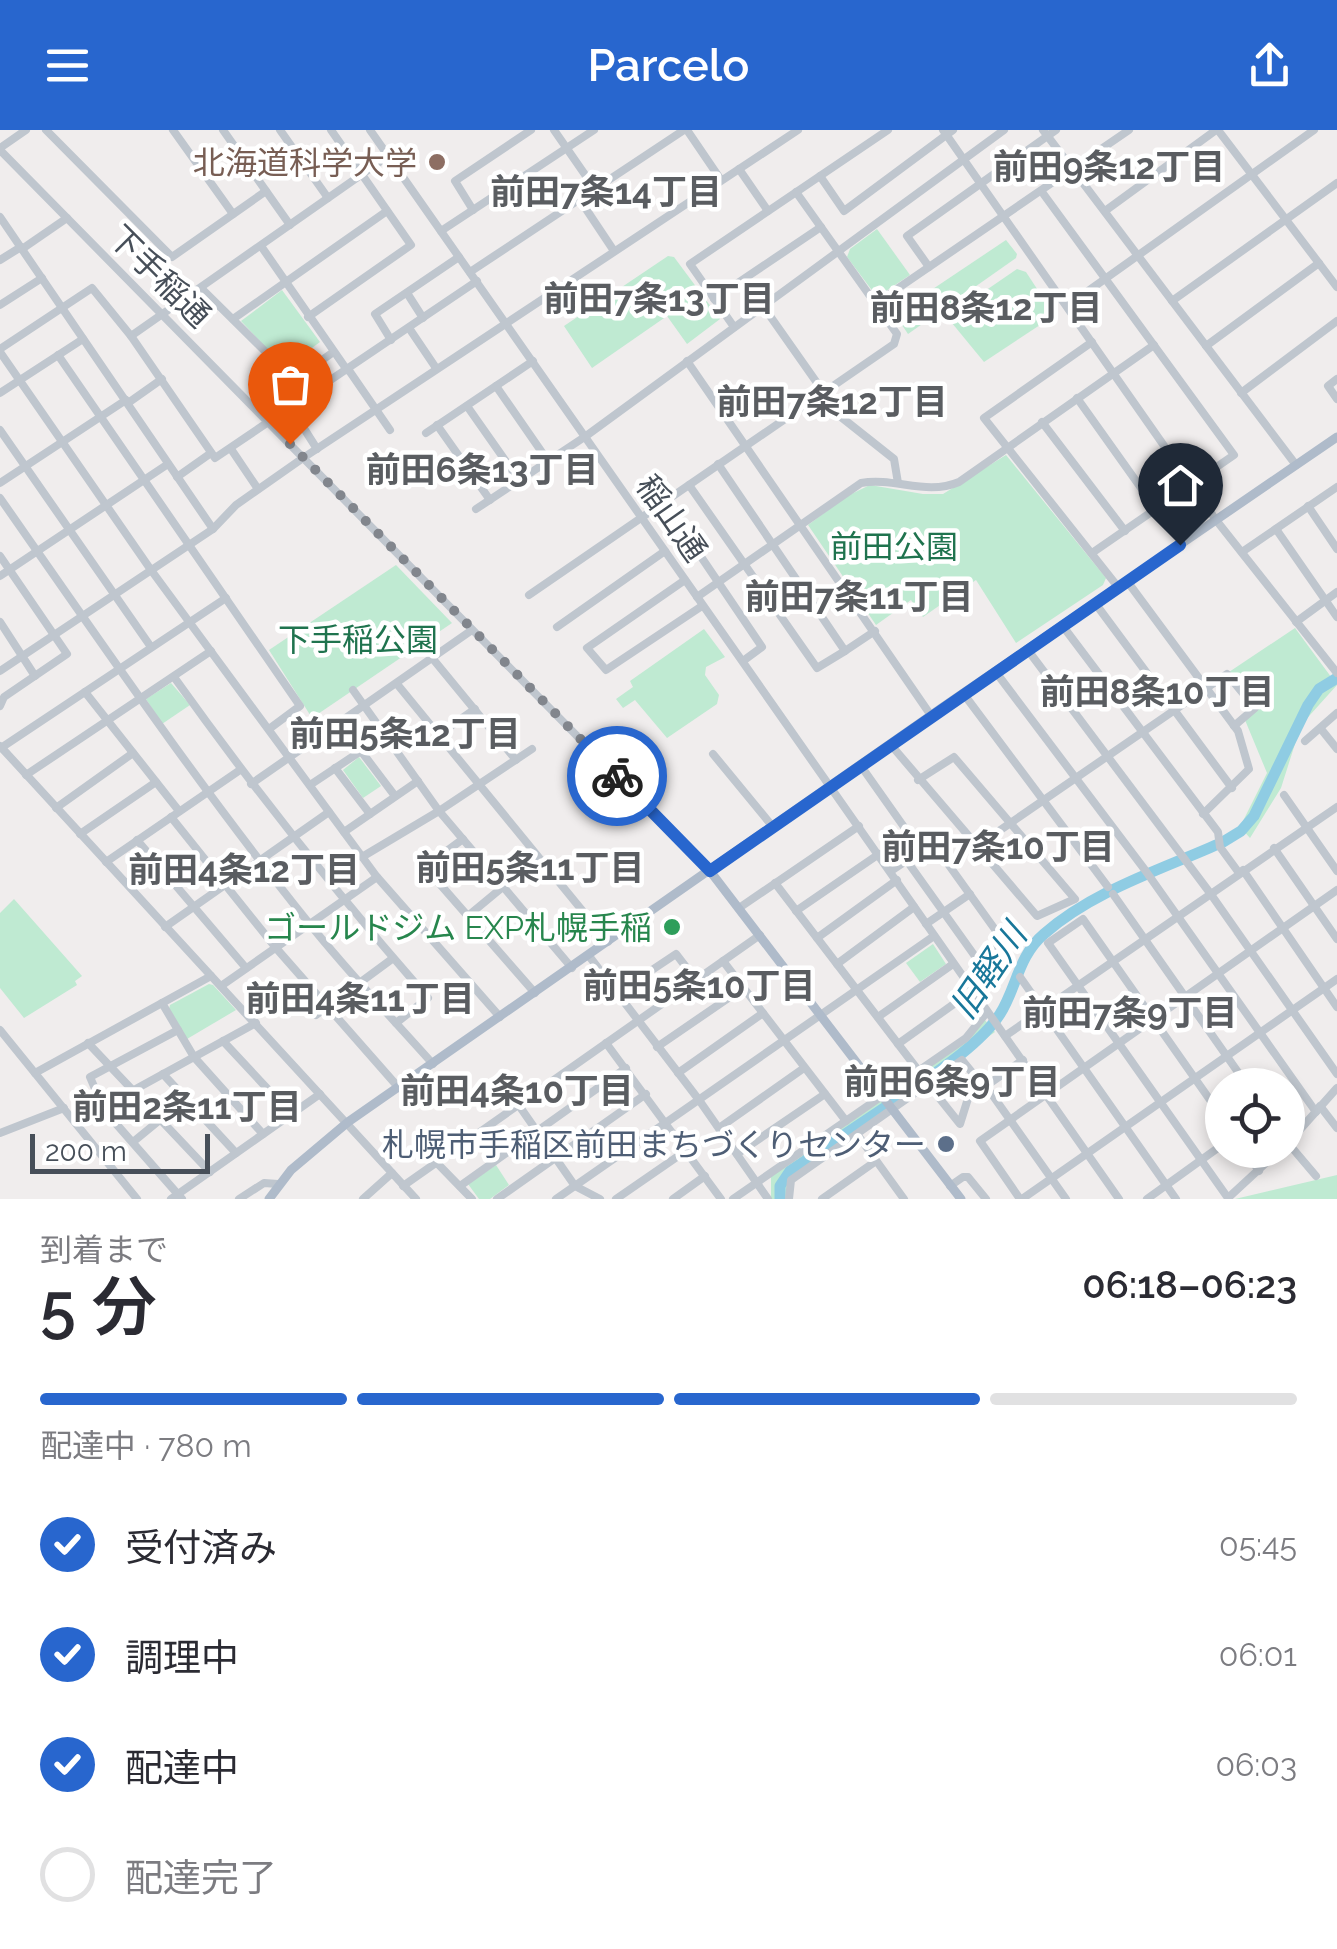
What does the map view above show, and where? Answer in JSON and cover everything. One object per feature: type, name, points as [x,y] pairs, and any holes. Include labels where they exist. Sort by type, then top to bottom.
[{"type":"main road","points":[[269,1199],[278,1184],[311,1151],[348,1122],[1337,437]]},
{"type":"main road","name":"下手稲通","points":[[710,871],[960,1199]]},
{"type":"street","points":[[0,149],[26,130]]},
{"type":"street","points":[[46,130],[172,257],[266,191]]},
{"type":"street","points":[[173,130],[233,214]]},
{"type":"street","points":[[223,130],[290,226]]},
{"type":"street","points":[[280,130],[328,198]]},
{"type":"street","points":[[308,317],[411,244],[332,130]]},
{"type":"street","name":"稲山通","points":[[370,130],[1120,1199]]},
{"type":"street","points":[[473,210],[455,180],[531,130]]},
{"type":"street","points":[[554,130],[595,189]]},
{"type":"street","points":[[441,231],[594,130]]},
{"type":"street","points":[[470,272],[686,130],[721,180]]},
{"type":"street","points":[[0,671],[213,529],[258,489],[436,368],[798,130]]},
{"type":"street","points":[[734,327],[690,264],[888,130]]},
{"type":"street","points":[[476,509],[586,436],[1004,130]]},
{"type":"street","points":[[876,304],[1129,130]]},
{"type":"street","points":[[1104,210],[1217,130],[1337,287]]},
{"type":"street","points":[[1067,306],[1314,130]]},
{"type":"street","points":[[820,176],[844,212],[947,131],[1216,520],[1336,670]]},
{"type":"street","points":[[929,267],[906,236],[1049,132],[1296,466]]},
{"type":"street","name":"下手稲通","points":[[0,149],[710,871]]},
{"type":"street","points":[[131,336],[388,156]]},
{"type":"street","points":[[739,169],[768,211]]},
{"type":"street","points":[[1172,301],[1337,182]]},
{"type":"street","points":[[529,594],[897,340],[897,334],[796,192]]},
{"type":"street","points":[[1042,192],[1234,455],[1092,553]]},
{"type":"street","points":[[580,200],[614,251]]},
{"type":"street","points":[[233,319],[388,211]]},
{"type":"street","points":[[0,217],[213,529]]},
{"type":"street","points":[[0,260],[67,218]]},
{"type":"street","points":[[714,300],[821,227]]},
{"type":"street","points":[[261,246],[332,353],[390,430]]},
{"type":"street","points":[[390,340],[375,314],[459,257]]},
{"type":"street","points":[[1206,346],[1319,263]]},
{"type":"street","points":[[0,305],[42,278]]},
{"type":"street","points":[[476,282],[216,458],[131,336],[92,288],[0,350],[152,570],[377,877],[500,1017]]},
{"type":"street","points":[[201,288],[294,380],[332,353]]},
{"type":"street","points":[[407,293],[423,318]]},
{"type":"street","points":[[763,306],[841,417],[894,458],[898,483]]},
{"type":"street","points":[[1241,393],[1337,322]]},
{"type":"street","points":[[409,328],[436,368]]},
{"type":"street","points":[[0,393],[83,338]]},
{"type":"street","points":[[1092,342],[984,418],[1234,726],[1249,769],[1203,814]]},
{"type":"street","points":[[685,580],[587,648],[606,670],[700,601],[718,582],[861,484],[948,487],[1154,345]]},
{"type":"street","points":[[58,356],[300,706],[269,729]]},
{"type":"street","points":[[688,361],[932,716]]},
{"type":"street","points":[[426,433],[533,362]]},
{"type":"street","points":[[0,483],[162,379]]},
{"type":"street","points":[[1337,379],[1328,386],[1337,398]]},
{"type":"street","points":[[496,386],[548,461]]},
{"type":"street","points":[[1076,398],[1156,509]]},
{"type":"street","points":[[466,406],[519,480]]},
{"type":"street","points":[[291,408],[317,449]]},
{"type":"street","points":[[1042,422],[1125,531]]},
{"type":"street","points":[[437,425],[490,500]]},
{"type":"street","points":[[0,430],[151,646]]},
{"type":"street","points":[[231,450],[258,489]]},
{"type":"street","points":[[177,477],[211,453]]},
{"type":"street","points":[[0,576],[168,464]]},
{"type":"street","points":[[718,464],[845,651]]},
{"type":"street","points":[[689,485],[817,668],[875,631]]},
{"type":"street","points":[[1242,552],[1337,486]]},
{"type":"street","points":[[0,498],[139,700],[260,860],[310,924],[433,1064]]},
{"type":"street","points":[[664,502],[762,647],[743,662]]},
{"type":"street","points":[[1308,506],[1337,549]]},
{"type":"street","points":[[1276,529],[1337,616]]},
{"type":"street","points":[[557,626],[664,551]]},
{"type":"street","points":[[0,556],[67,654],[4,698],[0,706]]},
{"type":"street","points":[[1296,622],[1337,592]]},
{"type":"street","points":[[226,598],[1,747],[416,1199]]},
{"type":"street","points":[[1095,602],[1232,788]]},
{"type":"street","points":[[0,622],[35,676]]},
{"type":"street","points":[[1062,625],[1203,814],[1219,843],[1337,1007]]},
{"type":"street","points":[[251,784],[472,630]]},
{"type":"street","points":[[1027,649],[1210,892],[1337,1074]]},
{"type":"street","points":[[26,775],[212,651]]},
{"type":"street","points":[[433,659],[516,760]]},
{"type":"street","points":[[995,672],[1145,870],[1259,1033],[1337,1128]]},
{"type":"street","points":[[977,846],[1227,674],[1255,708],[1234,726]]},
{"type":"street","points":[[174,677],[240,770],[343,901],[428,998],[396,1022]]},
{"type":"street","points":[[397,684],[608,942]]},
{"type":"street","points":[[353,690],[440,811],[572,968]]},
{"type":"street","points":[[84,692],[156,782],[224,884],[400,1088]]},
{"type":"street","points":[[963,693],[1145,938],[1235,1068]]},
{"type":"street","points":[[438,734],[475,709]]},
{"type":"street","points":[[1305,741],[1337,713]]},
{"type":"street","points":[[1321,729],[1337,749]]},
{"type":"street","points":[[310,785],[385,735]]},
{"type":"street","points":[[891,746],[918,780],[1037,916],[1074,899],[954,756],[918,780]]},
{"type":"street","points":[[362,856],[440,811],[532,749]]},
{"type":"street","points":[[361,750],[396,796]]},
{"type":"street","points":[[56,808],[133,753]]},
{"type":"street","points":[[713,754],[772,827]]},
{"type":"street","points":[[861,766],[921,852]]},
{"type":"street","points":[[335,768],[370,814]]},
{"type":"street","points":[[106,862],[240,770]]},
{"type":"street","points":[[344,832],[418,781]]},
{"type":"street","points":[[80,834],[156,782]]},
{"type":"street","points":[[1284,795],[1337,871]]},
{"type":"street","points":[[1005,1036],[1337,806]]},
{"type":"street","points":[[164,926],[329,812]]},
{"type":"street","points":[[740,908],[859,826]]},
{"type":"street","points":[[463,839],[425,866],[535,993]]},
{"type":"street","points":[[137,840],[246,968]]},
{"type":"street","points":[[890,871],[934,843],[999,935],[979,999]]},
{"type":"street","points":[[1274,848],[1337,939]]},
{"type":"street","points":[[796,911],[879,854]]},
{"type":"street","points":[[907,860],[987,974]]},
{"type":"street","points":[[221,986],[377,877]]},
{"type":"street","points":[[816,938],[897,880]]},
{"type":"street","points":[[774,883],[918,1070]]},
{"type":"street","points":[[468,915],[504,886]]},
{"type":"street","points":[[1337,890],[980,1141],[1021,1199],[1337,979]]},
{"type":"street","points":[[926,924],[970,894]]},
{"type":"street","points":[[837,964],[914,907]]},
{"type":"street","points":[[1205,1091],[1083,919],[1048,942],[1228,1198],[1262,1168]]},
{"type":"street","points":[[403,1186],[760,935]]},
{"type":"street","points":[[556,1199],[934,936]]},
{"type":"street","points":[[616,994],[676,954],[696,980]]},
{"type":"street","points":[[589,956],[699,1100],[768,1199]]},
{"type":"street","points":[[316,1015],[392,959]]},
{"type":"street","points":[[723,961],[846,1121]]},
{"type":"street","points":[[878,1018],[953,964]]},
{"type":"street","points":[[35,1073],[210,976]]},
{"type":"street","points":[[1020,977],[1176,1199]]},
{"type":"street","points":[[657,1047],[743,988]]},
{"type":"street","points":[[898,1044],[972,990]]},
{"type":"street","points":[[162,1002],[194,1057],[264,1134]]},
{"type":"street","points":[[678,1073],[762,1013]]},
{"type":"street","points":[[732,1199],[966,1038],[988,1014]]},
{"type":"street","points":[[134,1090],[256,1023]]},
{"type":"street","points":[[0,1030],[137,1199]]},
{"type":"street","points":[[178,1030],[90,1078],[104,1110],[177,1197],[320,1094]]},
{"type":"street","points":[[223,1040],[290,1114]]},
{"type":"street","points":[[88,1042],[210,1172]]},
{"type":"street","points":[[606,1042],[721,1199]]},
{"type":"street","points":[[789,1199],[791,1180],[962,1060],[975,1076],[960,1124],[928,1084]]},
{"type":"street","points":[[1022,1060],[986,1086],[1066,1199]]},
{"type":"street","points":[[460,1186],[626,1068]]},
{"type":"street","points":[[719,1128],[804,1068]]},
{"type":"street","points":[[163,1074],[236,1154]]},
{"type":"street","points":[[1305,1124],[1337,1088]]},
{"type":"street","points":[[511,1094],[576,1186],[600,1199]]},
{"type":"street","points":[[497,1199],[646,1094]]},
{"type":"street","points":[[737,1154],[824,1094]]},
{"type":"street","points":[[0,1133],[64,1108]]},
{"type":"street","points":[[133,1142],[160,1119]]},
{"type":"street","points":[[856,1134],[904,1199]]},
{"type":"street","points":[[616,1199],[687,1150]]},
{"type":"street","points":[[1147,1199],[1205,1158]]},
{"type":"street","points":[[822,1199],[876,1161]]},
{"type":"street","points":[[436,1162],[472,1199]]},
{"type":"street","points":[[1305,1163],[1316,1176]]},
{"type":"street","points":[[364,1199],[392,1173]]},
{"type":"street","points":[[673,1199],[706,1176]]},
{"type":"street","points":[[950,1186],[968,1177],[986,1199]]},
{"type":"street","points":[[240,1199],[264,1183],[278,1184]]},
{"type":"street","points":[[838,1188],[846,1199]]},
{"type":"green space","points":[[877,229],[910,275],[877,297],[847,257],[850,249]]},
{"type":"green space","points":[[1006,240],[1016,258],[908,334],[897,313]]},
{"type":"green space","points":[[668,256],[674,257],[720,319],[687,344],[667,316],[592,368],[564,326]]},
{"type":"green space","points":[[1017,269],[1026,272],[1045,301],[1043,323],[984,362],[947,317]]},
{"type":"green space","points":[[282,290],[320,342],[285,368],[241,321]]},
{"type":"green space","name":"前田公園","points":[[1006,455],[1106,578],[1103,585],[1016,643],[976,580],[923,617],[911,600],[876,625],[808,525],[847,496],[870,485],[943,494]]},
{"type":"green space","name":"下手稲公園","points":[[396,565],[452,623],[312,718],[269,650]]},
{"type":"green space","points":[[1295,628],[1337,685],[1301,725],[1281,788],[1250,838],[1240,827],[1267,773],[1245,720],[1259,707],[1229,672]]},
{"type":"green space","points":[[704,629],[725,657],[706,667],[705,675],[719,695],[717,704],[667,738],[635,700],[623,708],[616,699],[633,687],[630,681]]},
{"type":"green space","points":[[171,683],[190,705],[162,724],[146,699]]},
{"type":"green space","points":[[359,757],[381,786],[363,798],[343,770]]},
{"type":"green space","points":[[14,899],[82,976],[75,981],[77,985],[24,1018],[0,988],[0,913]]},
{"type":"green space","points":[[933,944],[946,964],[920,982],[906,963]]},
{"type":"green space","points":[[209,984],[236,1010],[187,1039],[170,1005]]},
{"type":"green space","points":[[984,1019],[995,1032],[789,1179],[789,1199],[771,1199],[771,1174],[969,1037]]},
{"type":"green space","points":[[496,1165],[509,1185],[490,1199],[479,1199],[468,1184]]},
{"type":"green space","points":[[1337,1175],[1337,1199],[1235,1199]]},
{"type":"waterway","name":"旧軽川","points":[[893,1102],[951,1062],[990,1027],[1006,1004],[1023,962],[1044,934],[1107,893],[1241,831],[1254,816],[1308,705],[1319,689],[1337,678]]},
{"type":"waterway","name":"旧軽川","points":[[780,1199],[780,1186],[790,1171],[884,1108]]},
{"type":"way so far","points":[[290,444],[617,776]]},
{"type":"place","name":"北海道科学大学","points":[[437,162]]},
{"type":"place","name":"ゴールドジム EXP札幌手稲","points":[[672,927]]},
{"type":"place","name":"札幌市手稲区前田まちづくりセンター","points":[[946,1144]]},
{"type":"district","name":"前田9条12丁目","points":[[1109,166]]},
{"type":"district","name":"前田7条14丁目","points":[[606,191]]},
{"type":"district","name":"前田7条13丁目","points":[[659,298]]},
{"type":"district","name":"前田8条12丁目","points":[[986,307]]},
{"type":"district","name":"前田7条12丁目","points":[[832,401]]},
{"type":"district","name":"前田6条13丁目","points":[[482,469]]},
{"type":"district","name":"前田7条11丁目","points":[[859,596]]},
{"type":"district","name":"前田8条10丁目","points":[[1157,691]]},
{"type":"district","name":"前田5条12丁目","points":[[405,733]]},
{"type":"district","name":"前田7条10丁目","points":[[998,846]]},
{"type":"district","name":"前田5条11丁目","points":[[530,867]]},
{"type":"district","name":"前田4条12丁目","points":[[244,869]]},
{"type":"district","name":"前田5条10丁目","points":[[699,985]]},
{"type":"district","name":"前田4条11丁目","points":[[360,998]]},
{"type":"district","name":"前田7条9丁目","points":[[1130,1012]]},
{"type":"district","name":"前田6条9丁目","points":[[952,1081]]},
{"type":"district","name":"前田4条10丁目","points":[[517,1090]]},
{"type":"district","name":"前田2条11丁目","points":[[187,1106]]},
{"type":"route","points":[[617,776],[710,871],[1180,545]]}]
